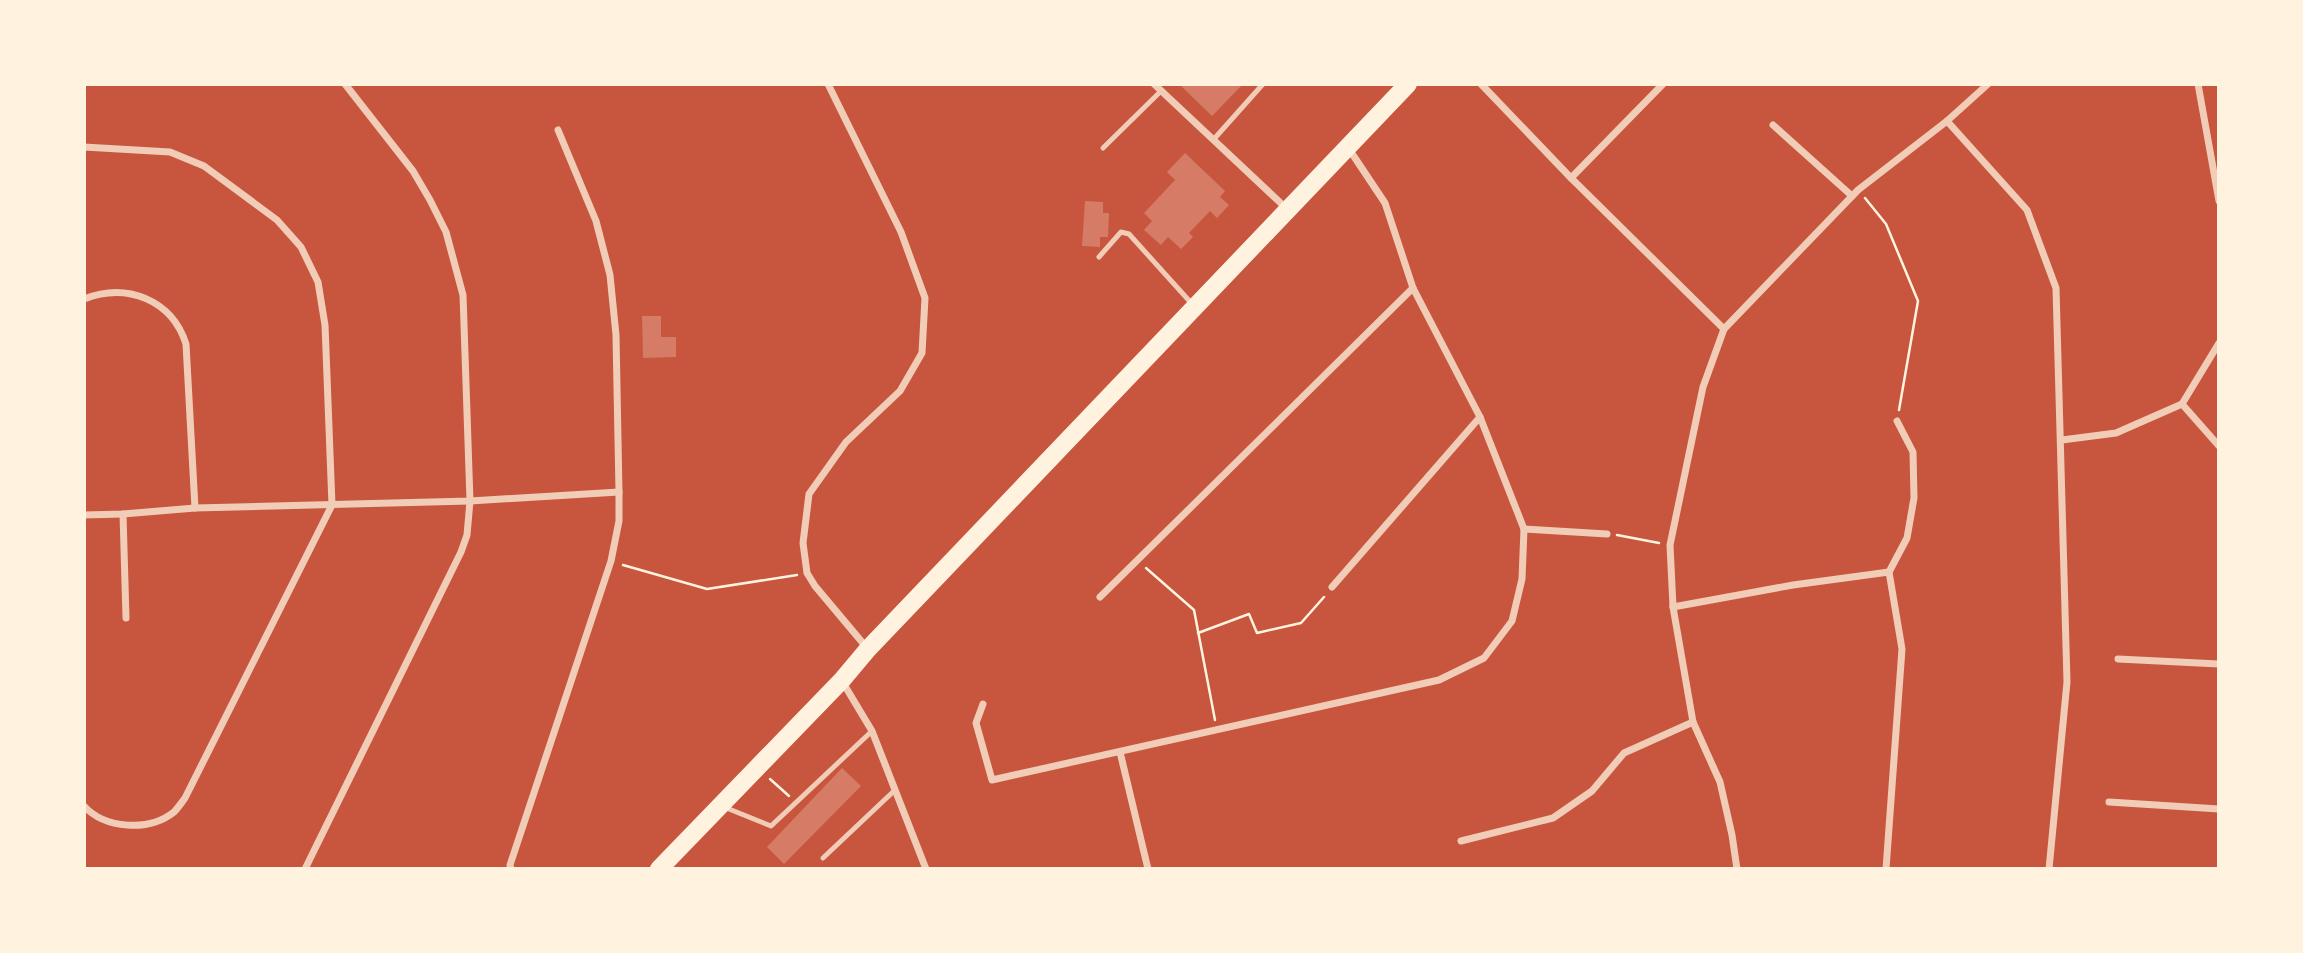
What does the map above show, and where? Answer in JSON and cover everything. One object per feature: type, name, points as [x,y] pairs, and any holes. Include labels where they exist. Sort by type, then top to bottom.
[{"type":"main road","points":[[659,869],[1408,84]]},
{"type":"street","points":[[305,869],[461,552],[467,535],[470,501],[463,295],[446,232],[413,171],[345,84]]},
{"type":"street","points":[[828,84],[901,232],[925,298],[922,353],[900,391],[846,442],[809,494],[803,542],[807,573],[868,649]]},
{"type":"street","points":[[1154,84],[1287,209]]},
{"type":"street","points":[[1481,84],[1571,178],[1724,329]]},
{"type":"street","points":[[1571,178],[1663,84]]},
{"type":"street","points":[[2198,84],[2219,201]]},
{"type":"street","points":[[1737,869],[1720,782],[1693,722],[1673,607],[1670,545],[1703,387],[1724,329],[1858,190],[1947,121],[1986,85]]},
{"type":"street","points":[[1947,121],[2027,210],[2056,288],[2067,682],[2049,869]]},
{"type":"street","points":[[1773,125],[1852,196]]},
{"type":"street","points":[[511,869],[510,865],[611,561],[619,521],[616,335],[610,275],[596,221],[558,130]]},
{"type":"street","points":[[84,147],[170,152],[204,166],[277,220],[301,247],[318,282],[325,325],[331,505],[185,798],[174,812],[155,821],[135,825],[114,823],[92,815],[84,806]]},
{"type":"street","points":[[982,704],[976,723],[992,780],[1439,680],[1484,658],[1512,621],[1522,579],[1524,529],[1480,417],[1413,288],[1385,204],[1348,148]]},
{"type":"street","points":[[1100,597],[1413,288]]},
{"type":"street","points":[[84,299],[98,293],[139,296],[158,304],[181,328],[187,344],[195,508]]},
{"type":"street","points":[[2062,439],[2116,433],[2182,404],[2219,343]]},
{"type":"street","points":[[2182,404],[2219,446]]},
{"type":"street","points":[[1332,587],[1480,417]]},
{"type":"street","points":[[1886,869],[1902,649],[1889,572],[1907,538],[1914,498],[1913,452],[1897,421]]},
{"type":"street","points":[[84,515],[195,508],[470,501],[619,492]]},
{"type":"street","points":[[123,514],[127,618]]},
{"type":"street","points":[[1524,529],[1607,534]]},
{"type":"street","points":[[1673,607],[1889,572]]},
{"type":"street","points":[[2118,659],[2219,664]]},
{"type":"street","points":[[842,680],[872,731],[926,869]]},
{"type":"street","points":[[1461,841],[1552,818],[1592,791],[1624,752],[1693,722]]},
{"type":"street","points":[[1120,752],[1148,869]]},
{"type":"street","points":[[2109,802],[2219,809]]},
{"type":"lane","points":[[1214,139],[1264,84]]},
{"type":"lane","points":[[1103,148],[1161,91]]},
{"type":"lane","points":[[1100,257],[1121,232],[1129,233],[1195,307]]},
{"type":"lane","points":[[719,806],[771,826],[872,731]]},
{"type":"lane","points":[[823,859],[895,790]]},
{"type":"path","points":[[1858,190],[1886,224],[1918,301],[1897,421]]},
{"type":"path","points":[[1607,534],[1670,545]]},
{"type":"path","points":[[1138,560],[1194,610],[1217,730]]},
{"type":"path","points":[[611,561],[707,589],[807,573]]},
{"type":"path","points":[[1199,633],[1249,614],[1257,633],[1301,622],[1332,587]]},
{"type":"path","points":[[757,768],[797,803]]},
{"type":"building","points":[[1179,84],[1243,84],[1212,116]]},
{"type":"building","points":[[1185,153],[1225,191],[1220,197],[1229,205],[1217,218],[1210,211],[1189,233],[1193,237],[1181,249],[1168,237],[1161,245],[1144,230],[1152,221],[1144,213],[1175,180],[1167,172]]},
{"type":"building","points":[[1085,201],[1103,202],[1103,213],[1109,213],[1108,237],[1100,237],[1100,247],[1082,246]]},
{"type":"building","points":[[642,316],[661,316],[661,337],[676,337],[676,357],[643,358]]},
{"type":"building","points":[[842,768],[861,786],[784,864],[767,847]]}]
